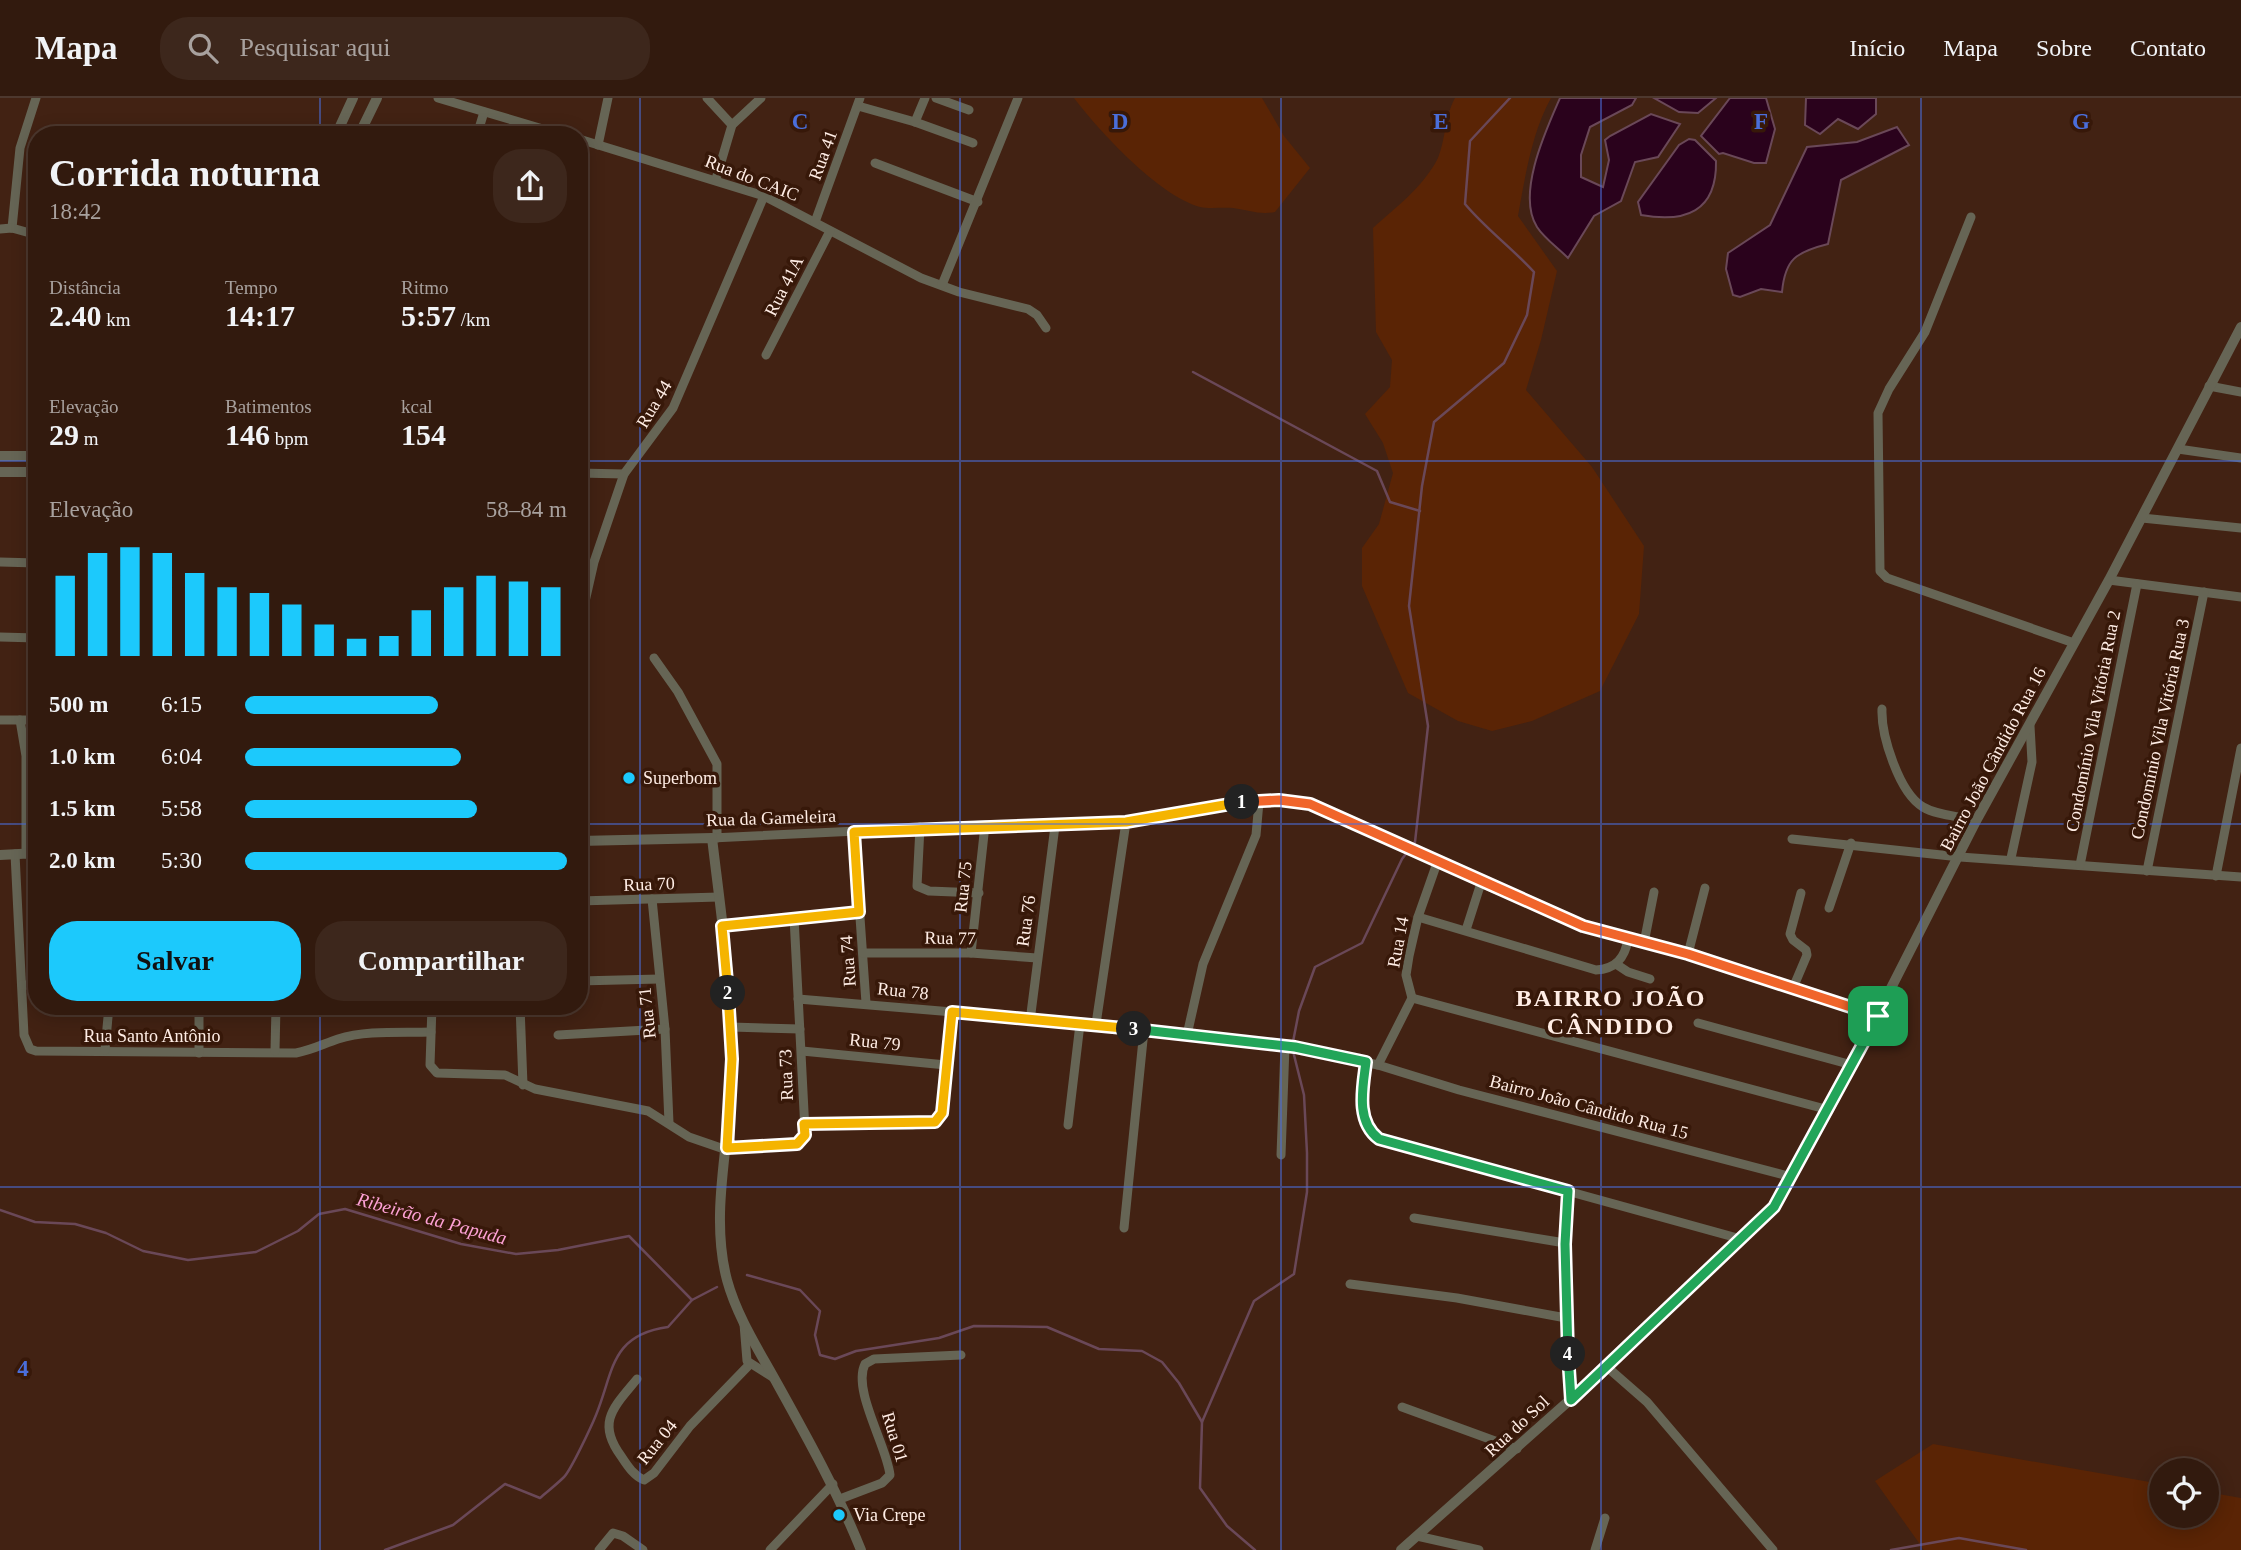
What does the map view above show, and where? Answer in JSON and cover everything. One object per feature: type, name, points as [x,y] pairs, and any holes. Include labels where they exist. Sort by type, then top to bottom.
[{"type":"street","points":[[12,228],[20,148],[36,98]]},
{"type":"street","points":[[339,126],[353,98]]},
{"type":"street","points":[[363,126],[376,98]]},
{"type":"street","points":[[438,98],[532,126]]},
{"type":"street","points":[[598,145],[608,98]]},
{"type":"street","points":[[707,98],[732,125]]},
{"type":"street","points":[[716,179],[732,125],[761,98]]},
{"type":"street","points":[[915,122],[925,98]]},
{"type":"street","points":[[936,98],[969,110]]},
{"type":"street","points":[[1018,98],[978,202],[942,285],[1028,309],[1037,314],[1046,328]]},
{"type":"street","points":[[859,102],[973,143]]},
{"type":"street","name":"Rua 41","points":[[815,222],[859,102]]},
{"type":"street","points":[[480,126],[484,112]]},
{"type":"street","name":"Rua do CAIC","points":[[588,142],[716,179],[764,196],[920,278],[942,285]]},
{"type":"street","points":[[874,163],[978,202]]},
{"type":"street","name":"Rua 44","points":[[588,588],[594,562],[624,474],[673,408],[764,196]]},
{"type":"street","points":[[1972,218],[1925,332],[1889,389],[1878,413],[1880,571],[1893,581],[2074,643]]},
{"type":"street","points":[[0,229],[12,228],[28,232]]},
{"type":"street","name":"Rua 41A","points":[[766,355],[830,231]]},
{"type":"street","name":"Bairro João Cândido Rua 16","points":[[1774,1207],[1829,1110],[1976,821],[2031,726],[2241,327]]},
{"type":"street","points":[[2209,386],[2241,391]]},
{"type":"street","points":[[2178,449],[2241,458]]},
{"type":"street","points":[[0,456],[28,456]]},
{"type":"street","points":[[0,472],[28,472]]},
{"type":"street","points":[[588,473],[624,474]]},
{"type":"street","points":[[2142,518],[2241,528]]},
{"type":"street","points":[[0,562],[28,563]]},
{"type":"street","points":[[2109,580],[2241,597]]},
{"type":"street","name":"Condomínio Vila Vitória Rua 2","points":[[2080,865],[2137,584]]},
{"type":"street","name":"Condomínio Vila Vitória Rua 3","points":[[2147,871],[2204,592]]},
{"type":"street","points":[[0,637],[28,638]]},
{"type":"street","points":[[654,658],[678,692],[717,764],[714,838],[731,1027],[732,1096],[720,1212],[722,1253],[728,1282],[744,1322],[840,1499],[861,1550]]},
{"type":"street","points":[[1882,709],[1885,741],[1915,801],[1926,809],[1976,821]]},
{"type":"street","points":[[0,720],[28,720]]},
{"type":"street","points":[[20,720],[26,756],[22,985],[28,985]]},
{"type":"street","points":[[2011,858],[2032,762],[2031,726]]},
{"type":"street","points":[[2216,876],[2241,748]]},
{"type":"street","points":[[1187,1035],[1203,964],[1256,835],[1259,802]]},
{"type":"street","name":"Rua da Gameleira","points":[[588,841],[714,838],[985,825],[1055,826],[1126,822],[1259,802],[1310,804],[1481,883],[1583,926],[1688,954],[1878,1016]]},
{"type":"street","points":[[1097,1024],[1126,822]]},
{"type":"street","name":"Rua 75","points":[[971,953],[985,825]]},
{"type":"street","name":"Rua 76","points":[[1030,1021],[1055,826]]},
{"type":"street","points":[[920,828],[915,882],[922,890],[979,893]]},
{"type":"street","name":"Rua 74","points":[[854,832],[866,1003]]},
{"type":"street","points":[[1792,839],[1852,843],[1960,857],[2011,858],[2241,877]]},
{"type":"street","points":[[1829,908],[1852,843]]},
{"type":"street","points":[[0,855],[26,854]]},
{"type":"street","name":"Rua 14","points":[[1412,998],[1406,975],[1418,917],[1437,863]]},
{"type":"street","points":[[1466,930],[1481,883]]},
{"type":"street","points":[[1688,954],[1705,888]]},
{"type":"street","points":[[1644,943],[1654,892]]},
{"type":"street","points":[[1793,988],[1807,955],[1790,934],[1801,893]]},
{"type":"street","name":"Rua 70","points":[[588,901],[719,897]]},
{"type":"street","name":"Rua 71","points":[[652,900],[665,1029],[669,1124]]},
{"type":"street","points":[[722,926],[859,912]]},
{"type":"street","name":"Rua 73","points":[[794,917],[804,1124],[935,1122],[942,1113],[946,1065]]},
{"type":"street","points":[[1418,917],[1596,970],[1616,964],[1624,956],[1629,939]]},
{"type":"street","name":"Rua 77","points":[[863,953],[971,953],[1037,958]]},
{"type":"street","points":[[1616,964],[1628,972],[1650,979]]},
{"type":"street","points":[[588,981],[659,979]]},
{"type":"street","name":"Rua Santo Antônio","points":[[22,985],[24,1035],[30,1049],[44,1052],[105,1050],[296,1053],[317,1049],[336,1039],[358,1035],[431,1032]]},
{"type":"street","points":[[1378,1065],[1412,998],[1829,1110]]},
{"type":"street","name":"Rua 78","points":[[798,999],[866,1003],[1030,1021],[1097,1024],[1285,1046],[1378,1065]]},
{"type":"street","points":[[946,1065],[952,1012]]},
{"type":"street","points":[[105,1050],[108,1015]]},
{"type":"street","points":[[199,1015],[199,1053]]},
{"type":"street","points":[[275,1051],[276,1015]]},
{"type":"street","points":[[432,1015],[432,1070],[443,1074],[505,1075],[523,1085],[649,1111],[701,1142],[727,1148],[797,1144],[805,1135],[804,1124]]},
{"type":"street","points":[[520,1015],[523,1085]]},
{"type":"street","points":[[1698,1023],[1852,1065]]},
{"type":"street","points":[[1068,1125],[1080,1024]]},
{"type":"street","points":[[731,1027],[800,1029]]},
{"type":"street","points":[[558,1035],[665,1029]]},
{"type":"street","points":[[1124,1228],[1144,1030]]},
{"type":"street","points":[[1281,1155],[1285,1046]]},
{"type":"street","name":"Rua 79","points":[[802,1051],[946,1065]]},
{"type":"street","points":[[1366,1062],[1364,1117],[1368,1129],[1379,1139],[1741,1239]]},
{"type":"street","name":"Bairro João Cândido Rua 15","points":[[1378,1065],[1459,1090],[1792,1177]]},
{"type":"street","points":[[1568,1191],[1565,1244],[1566,1318],[1571,1400]]},
{"type":"street","name":"Rua do Sol","points":[[1401,1550],[1607,1367],[1774,1207]]},
{"type":"street","points":[[1414,1218],[1565,1244]]},
{"type":"street","points":[[1350,1284],[1457,1298],[1566,1318]]},
{"type":"street","points":[[744,1322],[745,1352],[750,1364],[774,1378]]},
{"type":"street","name":"Rua 01","points":[[840,1499],[882,1483],[890,1475],[862,1380],[863,1367],[874,1359],[961,1355]]},
{"type":"street","name":"Rua 04","points":[[637,1379],[613,1409],[609,1432],[614,1447],[635,1475],[644,1480],[654,1474],[690,1426],[750,1364]]},
{"type":"street","points":[[1607,1367],[1647,1402],[1773,1550]]},
{"type":"street","points":[[1402,1407],[1517,1449]]},
{"type":"street","points":[[770,1550],[832,1484]]},
{"type":"street","points":[[1595,1550],[1605,1518]]},
{"type":"street","points":[[599,1550],[613,1533],[639,1547]]},
{"type":"street","points":[[1417,1536],[1479,1550]]},
{"type":"shaded area","points":[[1074,98],[1262,98],[1284,136],[1310,168],[1275,212],[1200,207],[1166,190],[1131,161]]},
{"type":"shaded area","points":[[1455,98],[1551,98],[1534,140],[1518,216],[1557,271],[1526,390],[1592,467],[1644,546],[1639,614],[1600,691],[1532,721],[1492,731],[1458,721],[1408,693],[1362,586],[1362,548],[1379,524],[1393,473],[1383,443],[1365,414],[1390,387],[1392,360],[1376,332],[1373,228],[1408,197],[1431,170],[1440,153]]},
{"type":"shaded area","points":[[1560,98],[1636,98],[1632,105],[1590,127],[1581,155],[1581,177],[1603,187],[1609,160],[1605,140],[1651,114],[1680,124],[1658,157],[1635,162],[1621,201],[1594,216],[1568,258],[1537,227],[1531,213],[1530,197],[1535,162]]},
{"type":"shaded area","points":[[1654,98],[1716,98],[1698,113],[1679,112]]},
{"type":"shaded area","points":[[1730,98],[1766,98],[1775,129],[1766,163],[1754,163],[1719,154],[1701,136]]},
{"type":"shaded area","points":[[1806,98],[1876,98],[1876,114],[1858,129],[1838,119],[1820,134],[1805,125]]},
{"type":"shaded area","points":[[1897,127],[1909,145],[1841,180],[1828,244],[1800,254],[1789,264],[1782,292],[1761,289],[1740,297],[1733,295],[1726,269],[1728,253],[1770,225],[1807,147],[1857,142]]},
{"type":"shaded area","points":[[1689,139],[1695,140],[1716,161],[1711,192],[1704,203],[1684,215],[1641,215],[1638,202],[1679,145]]},
{"type":"shaded area","points":[[1933,1444],[2149,1482],[2149,1528],[2219,1528],[2219,1494],[2241,1498],[2241,1550],[1924,1550],[1875,1481]]},
{"type":"waterway","points":[[1202,1422],[1254,1301],[1294,1274],[1307,1192],[1307,1153],[1304,1095],[1292,1047],[1299,1011],[1315,967],[1362,943],[1402,859],[1415,842],[1428,726],[1409,606],[1422,486],[1434,422],[1504,363],[1527,315],[1534,272],[1465,204],[1470,141],[1510,98]]},
{"type":"waterway","points":[[1193,372],[1377,471],[1390,502],[1420,511]]},
{"type":"waterway","name":"Ribeirão da Papuda","points":[[0,1210],[35,1222],[75,1224],[106,1233],[143,1251],[188,1260],[256,1252],[298,1231],[319,1214],[345,1209],[461,1244],[516,1254],[558,1250],[629,1236],[692,1300]]},
{"type":"waterway","name":"Ribeirão da Papuda","points":[[747,1275],[800,1290],[820,1311],[815,1335],[820,1355],[835,1359],[856,1351],[939,1338],[974,1326],[1047,1327],[1099,1349],[1142,1351],[1162,1362],[1179,1383],[1202,1422],[1200,1488],[1227,1526],[1255,1550]]},
{"type":"waterway","points":[[385,1550],[453,1525],[505,1484],[540,1498],[564,1477],[571,1466],[596,1415],[611,1370],[624,1347],[649,1331],[668,1327],[692,1300],[717,1287]]},
{"type":"waterway","points":[[1891,1550],[1959,1538],[2026,1550]]},
{"type":"place","name":"Superbom","points":[[629,778]]},
{"type":"place","name":"Via Crepe","points":[[839,1515]]},
{"type":"district","name":"BAIRRO JOÃO CÂNDIDO","points":[[1611,1012]]},
{"type":"route","points":[[1279,800],[1310,804],[1481,883],[1583,926],[1688,954],[1878,1016],[1774,1207],[1571,1400],[1566,1318],[1565,1244],[1568,1191],[1458,1163],[1379,1139],[1368,1129],[1364,1117],[1362,1103],[1366,1062],[1295,1047],[1097,1024],[1030,1021],[952,1012],[942,1113],[935,1122],[912,1125],[804,1124],[804,1138],[797,1144],[727,1148],[732,1059],[722,926],[859,912],[854,832],[985,825],[1055,826],[1126,822],[1242,802],[1279,800]]}]
